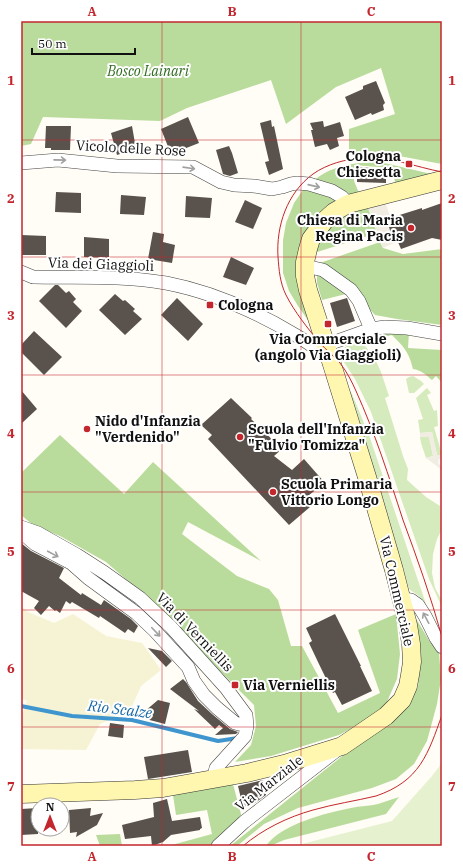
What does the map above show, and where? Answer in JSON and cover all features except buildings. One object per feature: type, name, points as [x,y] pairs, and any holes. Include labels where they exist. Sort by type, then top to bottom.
[{"type":"main road","name":"Via Commerciale","points":[[21,794],[163,788],[284,764],[342,746],[386,716],[402,700],[408,686],[412,662],[411,644],[402,599],[367,477],[308,290],[305,276],[305,266],[311,239],[325,220],[334,212],[348,204],[442,180]]},
{"type":"street","name":"Vicolo delle Rose","points":[[21,163],[58,160],[117,166],[193,168],[221,182],[234,185],[272,189],[297,183],[309,184],[332,191],[342,197],[348,204]]},
{"type":"street","points":[[305,266],[323,270],[351,290],[359,301],[371,329]]},
{"type":"street","name":"Via dei Giaggioli","points":[[21,272],[33,277],[132,279],[165,283],[191,289],[254,312],[328,351]]},
{"type":"street","points":[[328,351],[371,329],[393,327],[442,334]]},
{"type":"street","name":"Via di Verniellis","points":[[21,527],[38,533],[77,555],[140,598],[172,627],[226,688],[246,714],[248,726],[235,722],[217,708],[204,695],[194,681],[188,667],[155,631],[136,613],[88,578],[71,563],[35,544],[21,532]]},
{"type":"street","points":[[402,599],[411,600],[418,605],[442,647]]},
{"type":"street","points":[[213,779],[216,768],[245,736],[248,726]]},
{"type":"street","name":"Via Marziale","points":[[218,846],[244,822],[342,746]]},
{"type":"shaded area","points":[[385,201],[393,226],[389,227],[394,243],[383,248],[367,205]]},
{"type":"shaded area","points":[[432,432],[437,455],[442,455],[442,459],[439,459],[438,463],[442,470],[426,458],[433,456],[429,437],[420,437],[420,433]]},
{"type":"shaded area","points":[[21,606],[28,612],[54,623],[73,614],[106,636],[142,643],[161,670],[141,686],[130,711],[100,724],[86,750],[21,749],[21,718],[27,701],[21,698]]},
{"type":"green space","name":"Bosco Lainari","points":[[21,21],[442,21],[442,164],[383,153],[366,151],[349,153],[349,129],[395,114],[381,68],[336,87],[286,124],[271,80],[187,108],[160,121],[43,117],[31,144],[21,146]]},
{"type":"green space","points":[[380,162],[440,176],[396,185],[391,168],[354,165],[354,181],[359,193],[348,196],[313,181],[330,170],[344,166],[358,163]]},
{"type":"green space","points":[[305,187],[330,194],[341,202],[308,237],[317,333],[289,291],[283,273],[283,240],[286,223],[294,203]]},
{"type":"green space","points":[[367,205],[377,233],[314,253],[319,240],[336,219]]},
{"type":"green space","points":[[380,242],[383,248],[403,254],[442,249],[442,325],[375,315],[354,292],[322,300],[317,283],[317,264]]},
{"type":"green space","points":[[380,332],[409,332],[408,348],[442,350],[442,383],[436,376],[432,380],[421,372],[413,369],[406,350],[400,343],[392,335],[384,337]]},
{"type":"green space","points":[[355,341],[366,347],[375,359],[381,372],[389,396],[385,398],[408,469],[407,480],[426,497],[440,506],[441,531],[433,554],[432,573],[435,588],[442,601],[442,607],[429,579],[371,412],[355,379],[340,356],[345,347]]},
{"type":"green space","points":[[413,376],[424,384],[414,393],[409,393],[406,379]]},
{"type":"green space","points":[[348,388],[352,394],[369,435],[427,607],[419,596],[409,589]]},
{"type":"green space","points":[[427,388],[431,393],[427,395],[434,411],[437,410],[438,426],[434,427],[442,455],[437,455],[432,432],[420,433],[418,420],[423,419],[416,398]]},
{"type":"green space","points":[[60,435],[124,494],[153,462],[261,561],[188,522],[182,534],[237,576],[269,589],[278,600],[291,646],[302,646],[338,713],[380,693],[358,630],[396,614],[400,654],[397,679],[386,704],[367,720],[339,735],[271,756],[235,762],[251,745],[256,726],[254,705],[175,622],[106,562],[60,536],[33,525],[21,515],[21,473]]},
{"type":"green space","points":[[420,437],[429,437],[433,456],[426,458]]},
{"type":"green space","points":[[415,617],[430,642],[439,652],[441,679],[437,704],[427,741],[414,764],[396,779],[372,788],[298,808],[264,824],[237,846],[230,846],[356,745],[404,709],[418,687],[421,652]]},
{"type":"green space","points":[[442,763],[442,846],[294,846],[392,821]]},
{"type":"green space","points":[[233,784],[242,818],[211,846],[168,846],[212,834],[207,810],[176,815],[173,795]]},
{"type":"green space","points":[[399,797],[386,814],[266,846],[282,831],[317,816],[354,807],[378,804]]},
{"type":"green space","points":[[120,834],[122,846],[100,846],[96,835]]},
{"type":"waterway","name":"Rio Scalze","points":[[21,706],[72,716],[132,720],[218,741],[238,738]]},
{"type":"tram line","points":[[442,172],[392,160],[372,158],[350,160],[324,167],[304,182],[290,200],[281,222],[278,245],[280,276],[282,286],[289,301],[297,314],[322,346],[343,366],[363,407],[424,578],[442,637]]},
{"type":"tram line","points":[[243,846],[267,829],[294,816],[321,808],[376,796],[391,790],[413,774],[427,754],[442,715]]},
{"type":"place","name":"Cologna Chiesetta","points":[[409,164]]},
{"type":"place","name":"Chiesa di Maria Regina Pacis","points":[[411,228]]},
{"type":"place","name":"Cologna","points":[[210,305]]},
{"type":"place","name":"Via Commerciale (angolo Via Giaggioli)","points":[[328,324]]},
{"type":"place","name":"Nido d'Infanzia \"Verdenido\"","points":[[87,429]]},
{"type":"place","name":"Scuola dell'Infanzia \"Fulvio Tomizza\"","points":[[240,437]]},
{"type":"place","name":"Scuola Primaria Vittorio Longo","points":[[273,492]]},
{"type":"place","name":"Via Verniellis","points":[[235,685]]}]
